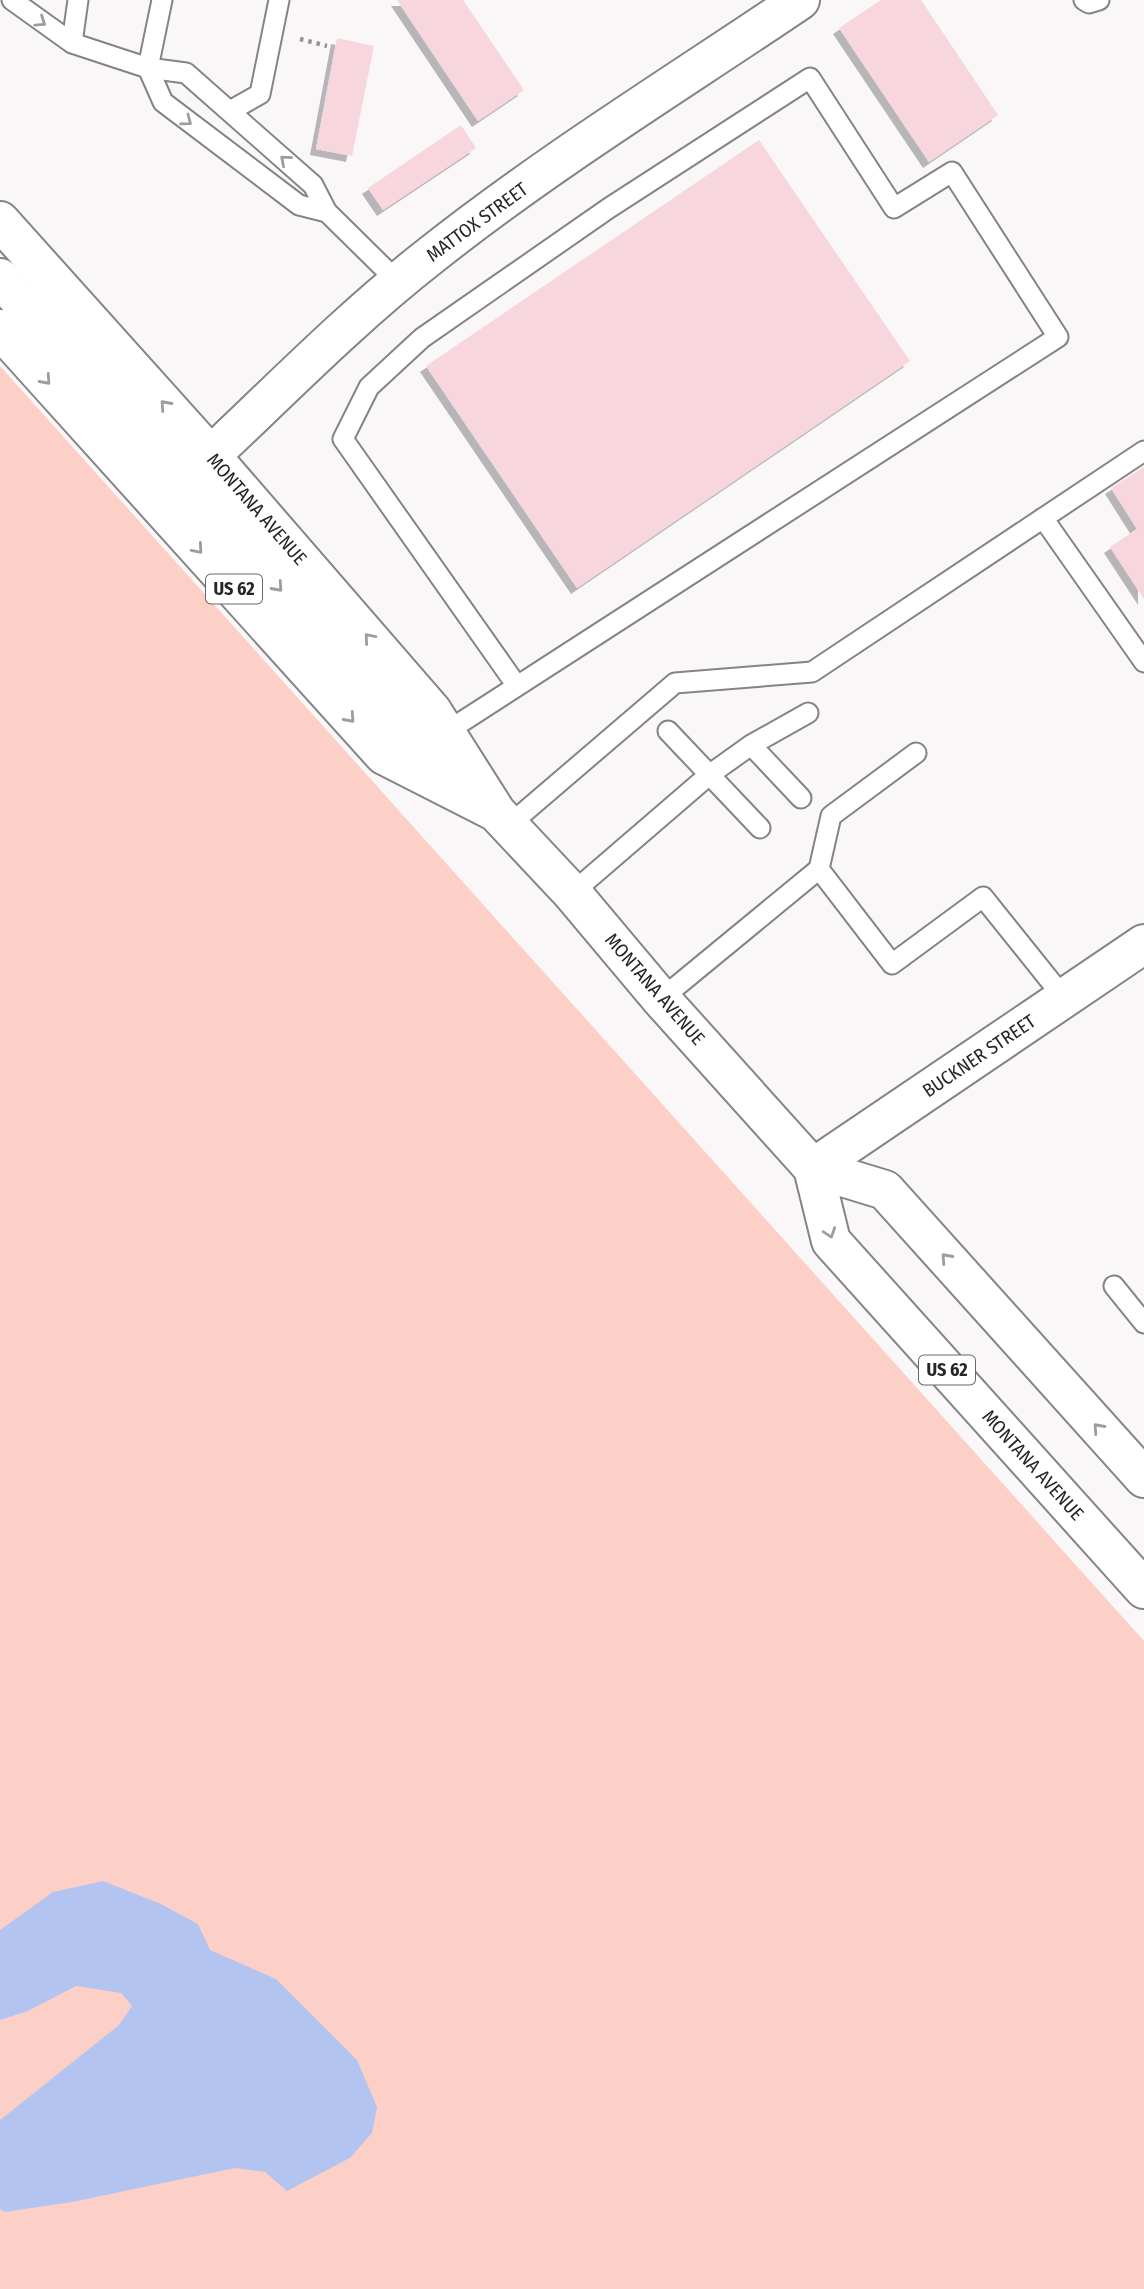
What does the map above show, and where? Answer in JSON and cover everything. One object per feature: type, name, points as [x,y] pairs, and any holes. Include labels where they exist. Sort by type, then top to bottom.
[{"type":"main road","name":"MATTOX STREET","points":[[183,482],[324,346],[398,282],[494,207],[800,0]]},
{"type":"main road","name":"MONTANA AVENUE","points":[[0,221],[211,456],[432,711],[490,811],[572,893],[661,999],[813,1168],[831,1241],[1144,1589]]},
{"type":"main road","points":[[0,278],[183,482],[490,811]]},
{"type":"main road","name":"MONTANA AVENUE","points":[[0,329],[384,755],[490,811]]},
{"type":"main road","name":"BUCKNER STREET","points":[[813,1168],[1144,944]]},
{"type":"main road","points":[[813,1168],[885,1190],[1139,1464]]},
{"type":"lane","points":[[12,0],[72,43],[148,68],[186,73],[313,185],[327,212],[398,282]]},
{"type":"lane","points":[[72,43],[78,0]]},
{"type":"lane","points":[[162,0],[148,68],[163,102],[299,205],[327,212]]},
{"type":"lane","points":[[230,111],[260,94],[279,0]]},
{"type":"lane","points":[[1084,0],[1089,3],[1099,0]]},
{"type":"lane","points":[[446,732],[1058,337],[952,172],[894,208],[810,78],[609,208],[422,338],[369,387],[343,439],[517,686]]},
{"type":"lane","points":[[490,811],[675,683],[811,672],[1144,451]]},
{"type":"lane","points":[[1043,518],[1144,662]]},
{"type":"lane","points":[[572,893],[709,775],[751,745],[808,713]]},
{"type":"lane","points":[[668,731],[760,828]]},
{"type":"lane","points":[[751,745],[801,798]]},
{"type":"lane","points":[[661,999],[819,869],[831,816],[916,753]]},
{"type":"lane","points":[[819,869],[892,964],[983,897],[1064,998]]},
{"type":"lane","points":[[1114,1286],[1144,1323]]},
{"type":"shaded area","points":[[0,366],[1144,1641],[1144,2289],[0,2289]]},
{"type":"water","points":[[103,1881],[161,1904],[198,1924],[210,1950],[276,1979],[357,2060],[377,2107],[372,2133],[350,2158],[287,2191],[265,2172],[235,2168],[72,2202],[5,2212],[0,2209],[0,2120],[119,2025],[132,2006],[121,1993],[76,1986],[28,2011],[0,2020],[0,1930],[53,1892]]},
{"type":"building","points":[[397,0],[463,0],[524,90],[478,121]]},
{"type":"building","points":[[881,0],[921,0],[998,115],[929,162],[839,28]]},
{"type":"building","points":[[337,38],[374,46],[352,156],[316,149]]},
{"type":"building","points":[[461,125],[476,148],[383,210],[368,188]]},
{"type":"building","points":[[759,140],[910,361],[577,588],[426,366]]},
{"type":"building","points":[[1144,467],[1144,599],[1110,547],[1137,529],[1111,488]]}]
